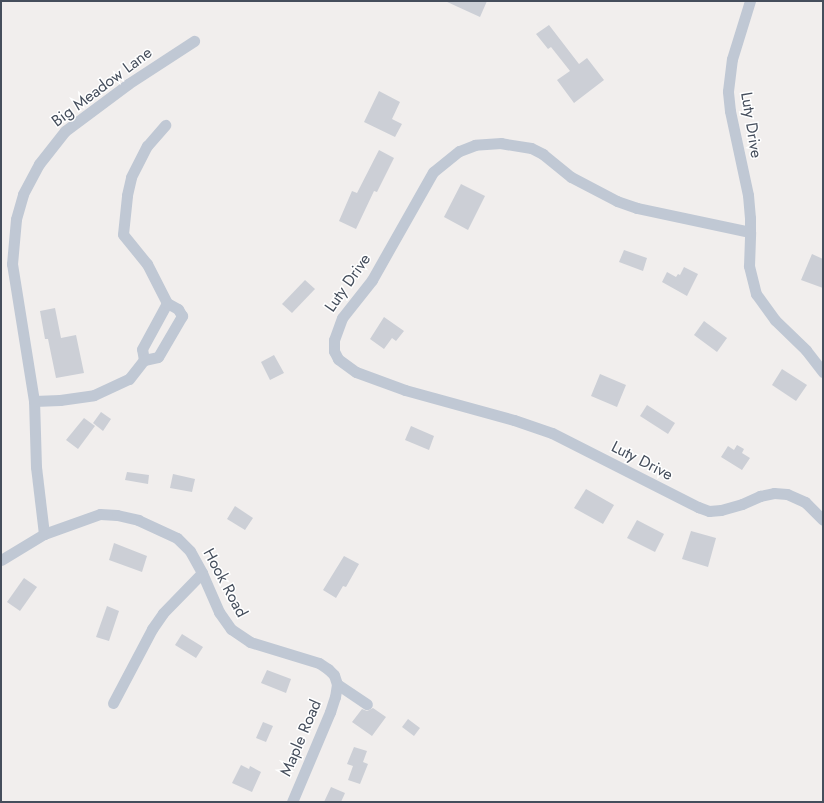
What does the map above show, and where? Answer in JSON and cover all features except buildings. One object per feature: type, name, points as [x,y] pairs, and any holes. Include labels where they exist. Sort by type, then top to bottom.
[{"type":"street","name":"Luty Drive","points":[[750,1],[732,59],[728,91],[730,111],[748,195],[750,218],[749,266],[756,294],[775,320],[806,350],[823,372]]},
{"type":"street","name":"Big Meadow Lane","points":[[44,534],[36,467],[34,400],[12,264],[16,219],[23,194],[39,164],[64,131],[128,84],[194,41]]},
{"type":"street","points":[[34,400],[60,400],[94,395],[129,379],[144,360],[158,357],[182,316],[178,310],[167,303],[148,264],[123,234],[127,195],[131,177],[147,146],[165,125]]},
{"type":"street","name":"Luty Drive","points":[[750,232],[637,208],[617,201],[571,177],[543,154],[531,148],[501,144],[475,145],[459,151],[433,172],[372,280],[342,318],[334,340],[334,351],[338,359],[356,372],[404,390],[514,420],[552,433],[698,507],[709,511],[722,510],[742,504],[760,496],[774,493],[787,494],[805,502],[823,520]]},
{"type":"street","points":[[144,360],[142,349],[167,303]]},
{"type":"street","name":"Hook Road","points":[[1,560],[44,534],[100,514],[117,515],[138,520],[177,538],[190,551],[202,573],[219,612],[231,629],[250,642],[319,663],[328,668],[334,675],[337,684],[367,704]]},
{"type":"street","points":[[113,703],[152,629],[164,613],[202,573]]},
{"type":"street","name":"Maple Road","points":[[292,802],[330,712],[335,697],[337,684]]}]
